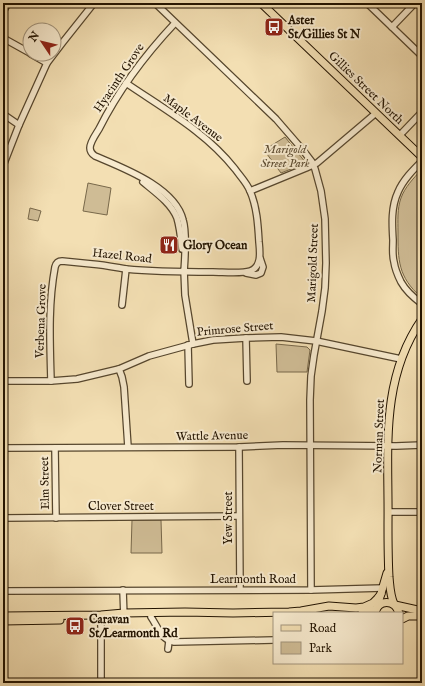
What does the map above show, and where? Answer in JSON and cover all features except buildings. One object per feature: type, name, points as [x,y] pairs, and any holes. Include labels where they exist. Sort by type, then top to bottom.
[{"type":"main road","name":"Gillies Street North","points":[[261,3],[422,156]]},
{"type":"main road","name":"Norman Street","points":[[398,612],[394,605],[390,592],[388,561],[388,420],[393,387],[401,359],[422,319]]},
{"type":"main road","name":"Norman Street","points":[[376,610],[386,579],[388,561]]},
{"type":"main road","points":[[289,612],[329,606],[349,608],[364,607],[376,601],[382,591]]},
{"type":"main road","points":[[376,610],[384,603],[389,603],[422,611]]},
{"type":"main road","points":[[321,608],[347,612]]},
{"type":"main road","points":[[3,621],[101,618],[185,612],[273,612]]},
{"type":"main road","points":[[3,616],[101,618]]},
{"type":"main road","points":[[124,616],[273,616]]},
{"type":"main road","points":[[403,618],[408,616],[422,616]]},
{"type":"street","points":[[3,12],[8,3]]},
{"type":"street","points":[[3,166],[18,125],[48,63],[94,3]]},
{"type":"street","name":"Marigold Street","points":[[155,3],[276,119],[302,149],[313,165],[317,175],[325,218],[326,263],[322,311],[311,376],[311,590]]},
{"type":"street","points":[[367,3],[422,56]]},
{"type":"street","points":[[392,27],[415,3]]},
{"type":"street","name":"Hyacinth Grove","points":[[175,23],[152,48],[126,83],[90,146],[90,152],[136,175],[168,203],[175,213],[178,224],[184,272]]},
{"type":"street","points":[[3,38],[22,49]]},
{"type":"street","name":"Maple Avenue","points":[[126,83],[188,124],[208,140],[227,158],[240,176],[250,191],[257,220],[260,256],[255,268]]},
{"type":"street","points":[[400,135],[422,112]]},
{"type":"street","points":[[250,191],[313,165],[321,160],[376,113]]},
{"type":"street","points":[[3,114],[18,125]]},
{"type":"street","points":[[422,161],[408,176],[400,188],[394,201],[392,218],[393,258],[396,270],[404,287],[422,304]]},
{"type":"street","points":[[244,272],[256,275],[261,273],[263,266],[260,256]]},
{"type":"street","name":"Hazel Road","points":[[58,262],[62,261],[92,264],[126,269],[184,272],[244,272],[255,268]]},
{"type":"street","name":"Verbena Grove","points":[[51,381],[51,294],[54,268],[58,262]]},
{"type":"street","points":[[122,305],[126,269]]},
{"type":"street","points":[[184,272],[185,295],[191,344],[188,384]]},
{"type":"street","name":"Primrose Street","points":[[3,381],[51,381],[77,379],[119,368],[149,356],[191,344],[213,340],[246,338],[281,337],[316,341],[401,359]]},
{"type":"street","points":[[246,338],[247,381]]},
{"type":"street","points":[[119,368],[124,387],[128,447]]},
{"type":"street","name":"Wattle Avenue","points":[[3,448],[422,445]]},
{"type":"street","name":"Yew Street","points":[[239,447],[240,589]]},
{"type":"street","name":"Elm Street","points":[[56,448],[56,518]]},
{"type":"street","points":[[388,512],[422,512]]},
{"type":"street","name":"Clover Street","points":[[3,518],[239,516]]},
{"type":"street","name":"Learmonth Road","points":[[3,591],[240,589],[382,591]]},
{"type":"street","points":[[123,590],[124,616]]},
{"type":"street","points":[[151,617],[162,636],[169,641],[174,642],[273,640]]},
{"type":"street","points":[[101,618],[101,683]]},
{"type":"street","points":[[168,649],[169,641]]},
{"type":"green space","name":"Marigold Street Park","points":[[285,137],[306,163],[281,173],[264,150]]},
{"type":"green space","points":[[421,170],[421,297],[413,290],[401,268],[398,251],[398,219],[401,198],[410,183]]},
{"type":"green space","points":[[88,183],[111,188],[107,215],[83,211]]},
{"type":"green space","points":[[30,208],[41,211],[38,221],[28,219]]},
{"type":"green space","points":[[276,344],[307,347],[310,350],[307,372],[277,372]]},
{"type":"green space","points":[[132,520],[161,520],[162,553],[131,553]]},
{"type":"place","name":"Aster St/Gillies St N","points":[[274,27]]},
{"type":"place","name":"Glory Ocean","points":[[169,245]]},
{"type":"place","name":"Caravan St/Learmonth Rd","points":[[75,626]]}]
